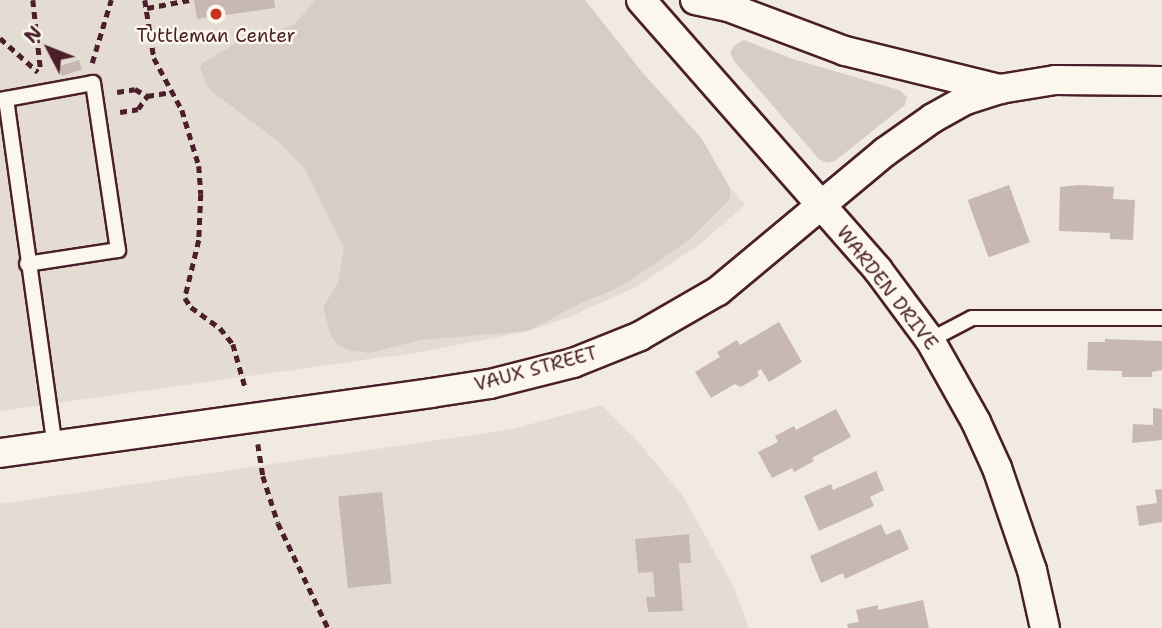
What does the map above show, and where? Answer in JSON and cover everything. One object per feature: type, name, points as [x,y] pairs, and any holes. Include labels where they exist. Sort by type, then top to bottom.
[{"type":"street","name":"WARDEN DRIVE","points":[[642,0],[878,270],[930,340],[976,422],[997,468],[1032,570],[1045,628]]},
{"type":"street","points":[[695,0],[728,8],[845,51],[1000,89]]},
{"type":"street","name":"VAUX STREET","points":[[0,453],[490,384],[573,363],[640,336],[718,291],[885,152],[933,118],[965,100],[1000,89],[1055,80],[1162,81]]},
{"type":"lane","points":[[27,264],[118,250],[93,83],[3,99],[27,264],[55,446]]},
{"type":"lane","points":[[930,340],[972,318],[1162,318]]},
{"type":"path","points":[[0,38],[41,76],[33,0]]},
{"type":"path","points":[[85,85],[111,0]]},
{"type":"path","points":[[145,0],[154,58],[192,139],[201,180],[199,240],[186,283],[185,298],[191,307],[220,328],[233,344],[248,397]]},
{"type":"path","points":[[147,8],[189,0]]},
{"type":"path","points":[[135,89],[147,96],[172,92]]},
{"type":"path","points":[[138,108],[147,96]]},
{"type":"path","points":[[259,449],[263,476],[278,523],[328,628]]},
{"type":"shaded area","points":[[0,0],[566,0],[745,205],[700,244],[636,287],[569,317],[528,331],[421,352],[0,411]]},
{"type":"shaded area","points":[[315,0],[585,0],[642,72],[702,139],[730,188],[730,199],[690,239],[618,288],[581,303],[528,331],[421,340],[370,353],[348,350],[338,345],[331,336],[323,307],[338,283],[344,248],[305,169],[279,142],[209,89],[200,68],[202,63],[239,42],[294,25]]},
{"type":"shaded area","points":[[744,40],[793,59],[899,90],[907,97],[905,105],[835,161],[827,163],[819,159],[735,62],[730,53],[735,45]]},
{"type":"shaded area","points":[[601,405],[634,437],[682,495],[733,585],[749,628],[0,628],[0,504],[513,429]]},
{"type":"building","name":"Tuttleman Center","points":[[194,0],[274,0],[275,8],[197,19]]},
{"type":"building","points":[[79,60],[82,70],[62,76],[59,66]]},
{"type":"building","points":[[1009,185],[1030,242],[989,257],[968,200]]},
{"type":"building","points":[[1060,187],[1114,187],[1113,199],[1135,200],[1133,240],[1110,239],[1110,233],[1059,231]]},
{"type":"building","points":[[779,322],[802,362],[769,382],[761,369],[757,372],[759,376],[741,387],[735,384],[711,398],[695,372],[720,357],[717,352],[737,340],[740,345]]},
{"type":"building","points":[[1105,339],[1162,341],[1162,370],[1152,372],[1152,377],[1122,377],[1122,371],[1087,370],[1088,342],[1105,342]]},
{"type":"building","points":[[1153,408],[1162,409],[1162,440],[1132,443],[1133,424],[1153,425]]},
{"type":"building","points":[[836,409],[851,437],[812,458],[814,461],[794,472],[792,468],[772,478],[758,452],[778,442],[775,436],[794,426],[796,430]]},
{"type":"building","points":[[876,471],[884,490],[870,497],[874,506],[819,531],[804,496],[831,484],[833,490]]},
{"type":"building","points":[[1162,489],[1162,522],[1139,526],[1136,506],[1157,503],[1155,490]]},
{"type":"building","points":[[382,492],[392,583],[348,588],[338,497]]},
{"type":"building","points":[[881,524],[886,535],[900,529],[909,549],[845,579],[843,573],[821,583],[810,556]]},
{"type":"building","points":[[689,534],[691,563],[679,563],[683,611],[648,612],[646,597],[655,597],[653,572],[638,573],[635,539]]},
{"type":"building","points":[[923,600],[929,628],[848,628],[847,624],[859,622],[856,610],[878,605],[878,610]]},
{"type":"place","name":"Tuttleman Center","points":[[216,14]]}]
